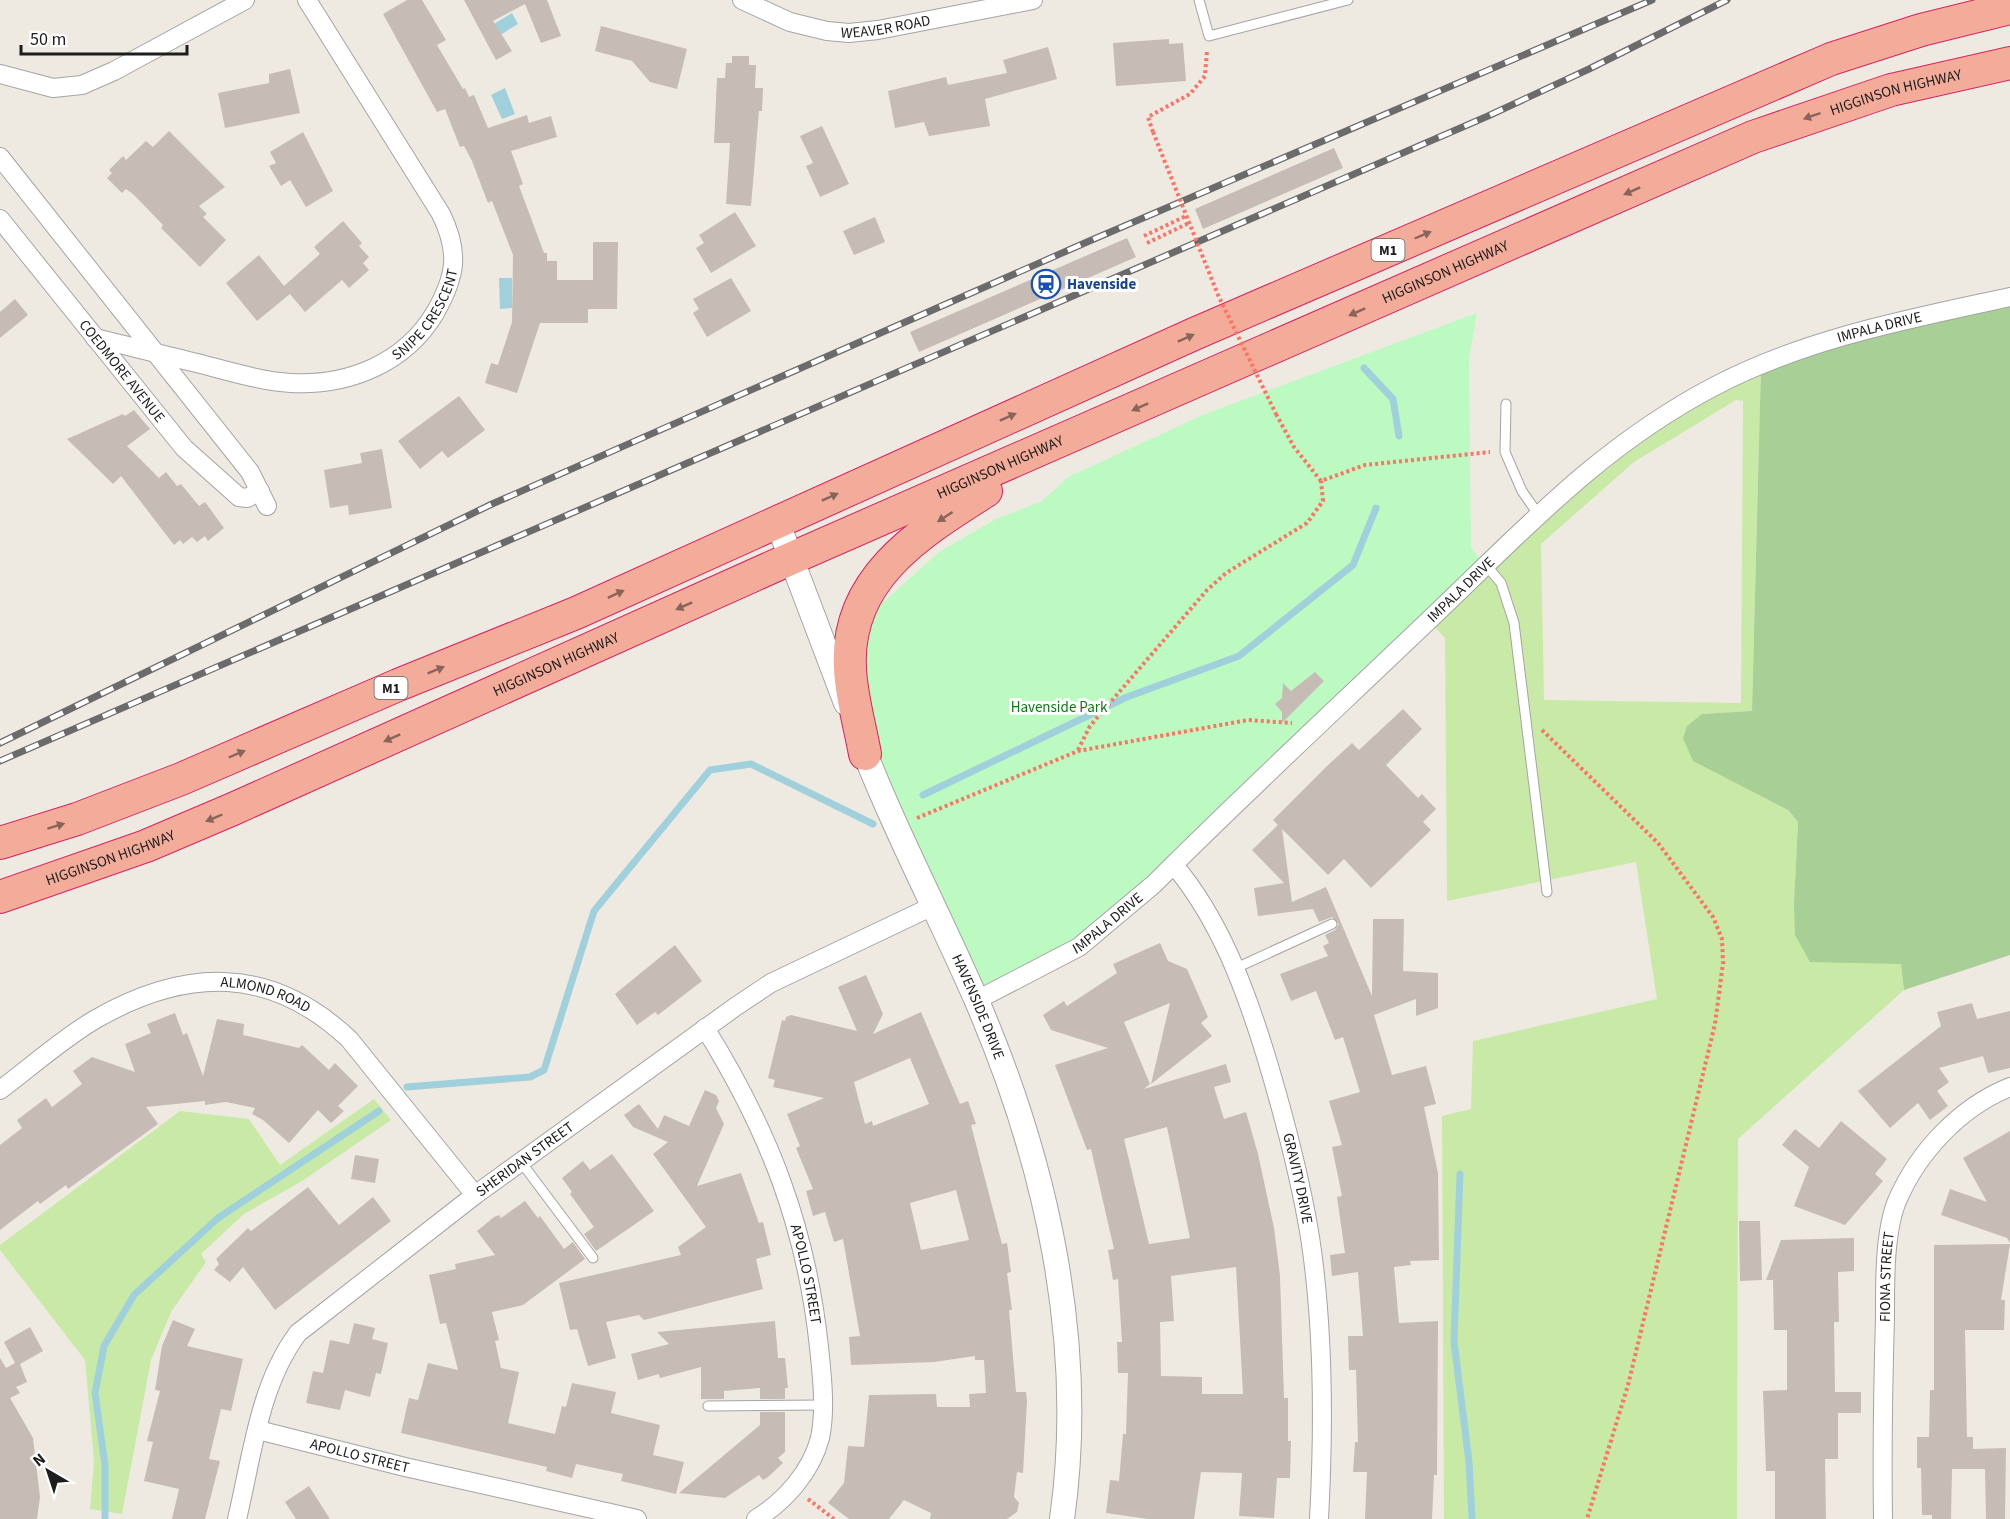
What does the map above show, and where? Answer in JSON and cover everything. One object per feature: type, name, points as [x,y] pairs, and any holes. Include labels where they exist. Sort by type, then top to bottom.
[{"type":"highway","name":"M1","points":[[0,843],[77,819],[181,779],[398,685],[576,613],[1205,329],[1832,59],[1921,30],[2010,8]]},
{"type":"highway","name":"HIGGINSON HIGHWAY","points":[[0,897],[146,846],[233,809],[790,559],[1065,441],[1753,137],[1891,90],[2010,63]]},
{"type":"highway","points":[[866,754],[850,669],[850,651],[855,626],[869,590],[891,559],[922,532],[1065,441]]},
{"type":"street","points":[[0,74],[32,85],[69,88],[114,72],[245,0]]},
{"type":"street","name":"SNIPE CRESCENT","points":[[95,338],[244,375],[292,383],[337,379],[390,361],[407,348],[426,327],[450,285],[453,249],[441,214],[307,0]]},
{"type":"street","name":"WEAVER ROAD","points":[[742,0],[790,22],[827,31],[878,30],[936,9],[1033,0]]},
{"type":"street","points":[[0,157],[155,353]]},
{"type":"street","name":"COEDMORE AVENUE","points":[[0,219],[192,456],[239,497],[263,499],[246,466],[155,353]]},
{"type":"street","name":"IMPALA DRIVE","points":[[977,1000],[1079,946],[1108,925],[1174,865],[1538,514],[1612,450],[1658,418],[1726,381],[1776,358],[1852,333],[2010,297]]},
{"type":"street","name":"HAVENSIDE DRIVE","points":[[777,521],[866,754],[977,1000],[1022,1119],[1051,1226],[1070,1402],[1070,1446],[1062,1519]]},
{"type":"street","name":"GRAVITY DRIVE","points":[[1174,865],[1198,896],[1236,968],[1251,1006],[1281,1106],[1310,1238],[1318,1324],[1319,1519]]},
{"type":"street","name":"SHERIDAN STREET","points":[[237,1519],[258,1430],[276,1368],[298,1333],[475,1195],[705,1028],[771,983],[935,905]]},
{"type":"street","name":"ALMOND ROAD","points":[[0,1090],[95,1020],[125,1004],[190,982],[227,982],[252,986],[296,1000],[333,1024],[350,1039],[475,1195]]},
{"type":"street","name":"APOLLO STREET","points":[[705,1028],[751,1106],[792,1208],[816,1317],[822,1405],[820,1438],[811,1461],[794,1488],[756,1519]]},
{"type":"street","name":"FIONA STREET","points":[[1883,1519],[1882,1440],[1886,1280],[1896,1203],[1930,1147],[1956,1121],[2010,1087]]},
{"type":"street","name":"APOLLO STREET","points":[[258,1430],[405,1467],[637,1519]]},
{"type":"lane","points":[[1199,0],[1209,36],[1348,0]]},
{"type":"lane","points":[[1506,404],[1505,452],[1522,491],[1538,514]]},
{"type":"lane","points":[[1486,565],[1501,583],[1514,623],[1523,713],[1547,892]]},
{"type":"lane","points":[[1236,968],[1332,924]]},
{"type":"lane","points":[[521,1162],[592,1258]]},
{"type":"lane","points":[[708,1406],[822,1405]]},
{"type":"path","points":[[1078,751],[1090,726],[1207,590],[1226,573],[1289,535],[1317,512],[1323,501],[1321,481],[1294,447],[1275,414],[1218,295],[1148,117],[1190,94],[1205,76],[1209,36]]},
{"type":"path","points":[[1144,236],[1186,216]]},
{"type":"path","points":[[1147,243],[1189,223]]},
{"type":"path","points":[[1321,481],[1365,465],[1480,451],[1505,452]]},
{"type":"path","points":[[1523,713],[1583,767],[1658,843],[1713,917],[1722,939],[1723,963],[1715,1024],[1628,1385],[1587,1519]]},
{"type":"path","points":[[898,826],[1078,751],[1248,720],[1320,724]]},
{"type":"path","points":[[794,1488],[834,1519]]},
{"type":"green space","points":[[2010,298],[2010,955],[1904,990],[1901,964],[1810,962],[1795,935],[1794,903],[1798,822],[1788,810],[1693,761],[1683,738],[1687,726],[1702,714],[1752,711],[1761,366]]},
{"type":"green space","name":"Havenside Park","points":[[1477,313],[1469,360],[1471,547],[1486,567],[1109,925],[977,1000],[868,756],[857,626],[939,552],[996,519],[1042,501],[1068,477],[1205,414]]},
{"type":"green space","points":[[1761,366],[1752,711],[1702,714],[1798,822],[1794,903],[1901,964],[1904,990],[1738,1139],[1737,1519],[1444,1519],[1442,1116],[1471,1109],[1473,1041],[1657,999],[1636,862],[1447,901],[1445,638],[1429,621],[1581,476]],"holes":[[[1736,400],[1743,401],[1741,703],[1544,700],[1541,544],[1634,462]]]},
{"type":"green space","points":[[374,1099],[391,1120],[302,1181],[244,1214],[201,1254],[206,1262],[171,1312],[151,1360],[122,1514],[90,1509],[94,1461],[85,1360],[0,1250],[0,1245],[180,1111],[249,1119],[280,1165]]},
{"type":"water","points":[[512,13],[518,24],[500,35],[487,28]]},
{"type":"water","points":[[505,88],[515,114],[502,119],[491,95]]},
{"type":"water","points":[[499,278],[512,278],[512,308],[500,309]]},
{"type":"building","points":[[407,0],[422,0],[446,40],[437,45],[463,89],[465,88],[469,97],[474,95],[488,128],[527,115],[529,123],[551,116],[557,137],[511,151],[523,184],[519,186],[544,253],[547,253],[547,261],[557,261],[557,280],[593,280],[593,242],[618,242],[617,309],[588,309],[588,323],[540,323],[517,393],[485,383],[491,363],[498,365],[512,322],[513,255],[492,201],[488,203],[472,161],[464,146],[460,147],[445,109],[437,112],[383,14]]},
{"type":"building","points":[[464,0],[547,0],[561,36],[541,43],[525,4],[493,21],[512,51],[496,60]]},
{"type":"building","points":[[601,26],[687,49],[677,89],[650,82],[632,61],[595,51]]},
{"type":"building","points":[[1169,39],[1169,44],[1183,43],[1186,81],[1116,86],[1113,43]]},
{"type":"building","points":[[1048,47],[1057,79],[985,99],[990,126],[929,136],[924,122],[895,128],[888,91],[946,77],[948,85],[1007,73],[1003,60]]},
{"type":"building","points":[[732,56],[749,56],[749,65],[756,65],[755,88],[763,88],[751,206],[726,204],[730,143],[714,143],[717,78],[725,78],[726,63],[732,63]]},
{"type":"building","points":[[290,69],[300,113],[225,128],[218,93],[269,83],[269,74]]},
{"type":"building","points":[[822,126],[849,184],[820,197],[806,166],[813,163],[800,136]]},
{"type":"building","points":[[169,131],[225,187],[199,206],[207,214],[203,217],[226,240],[200,267],[161,228],[163,225],[134,195],[126,189],[122,193],[107,178],[112,173],[109,170],[123,156],[126,160],[146,141],[153,147]]},
{"type":"building","points":[[303,132],[333,191],[306,207],[290,180],[281,186],[269,166],[276,163],[270,152]]},
{"type":"building","points":[[1334,148],[1343,168],[1203,229],[1195,209]]},
{"type":"building","points":[[735,212],[756,246],[711,273],[696,248],[704,243],[699,235]]},
{"type":"building","points":[[875,217],[885,242],[854,255],[843,231]]},
{"type":"building","points":[[343,221],[362,243],[359,246],[369,257],[363,263],[369,270],[349,288],[342,280],[305,312],[290,294],[257,321],[226,283],[259,255],[284,286],[320,254],[314,247]]},
{"type":"building","points":[[1127,238],[1136,257],[919,352],[910,332]]},
{"type":"building","points":[[731,278],[751,311],[707,337],[693,313],[699,309],[693,299]]},
{"type":"building","points":[[15,299],[28,315],[0,338],[0,312]]},
{"type":"building","points":[[459,396],[485,430],[448,458],[442,451],[420,469],[398,441]]},
{"type":"building","points":[[134,410],[150,429],[127,446],[159,478],[166,472],[177,486],[181,484],[199,506],[205,502],[224,528],[208,541],[205,536],[197,542],[192,537],[183,544],[180,540],[174,545],[121,476],[113,484],[67,439],[123,414],[125,416]]},
{"type":"building","points":[[382,449],[392,508],[349,515],[348,505],[330,508],[324,470],[362,463],[360,453]]},
{"type":"building","points":[[1315,672],[1324,681],[1282,723],[1282,712],[1275,704],[1282,698],[1283,683],[1291,691]]},
{"type":"building","points":[[1403,709],[1422,729],[1386,765],[1418,798],[1422,794],[1436,809],[1423,822],[1431,830],[1371,888],[1344,859],[1328,875],[1282,829],[1292,902],[1326,887],[1372,996],[1373,919],[1404,919],[1403,971],[1438,973],[1438,1008],[1416,1016],[1416,999],[1374,1015],[1392,1075],[1426,1066],[1436,1104],[1424,1107],[1438,1173],[1439,1260],[1410,1261],[1411,1265],[1394,1267],[1399,1323],[1438,1321],[1437,1475],[1434,1475],[1432,1519],[1365,1519],[1367,1472],[1353,1472],[1355,1442],[1358,1442],[1356,1370],[1349,1370],[1348,1336],[1363,1336],[1358,1272],[1332,1276],[1330,1255],[1345,1253],[1337,1197],[1342,1196],[1332,1147],[1342,1145],[1329,1101],[1360,1092],[1343,1037],[1335,1040],[1316,991],[1291,1001],[1280,974],[1328,956],[1323,946],[1329,943],[1325,935],[1335,930],[1339,924],[1332,917],[1319,922],[1313,909],[1258,916],[1254,888],[1284,883],[1252,850],[1278,825],[1273,820],[1325,768],[1352,743],[1359,750]]},
{"type":"building","points":[[1160,943],[1168,961],[1187,969],[1208,1017],[1201,1023],[1212,1036],[1151,1084],[1170,1003],[1124,1022],[1150,1084],[1144,1089],[1226,1064],[1231,1082],[1214,1087],[1224,1119],[1246,1112],[1258,1154],[1274,1228],[1280,1276],[1284,1398],[1288,1398],[1288,1441],[1291,1441],[1290,1478],[1277,1478],[1274,1518],[1239,1516],[1242,1473],[1201,1472],[1194,1519],[1148,1519],[1106,1513],[1110,1480],[1119,1481],[1123,1434],[1126,1434],[1128,1373],[1118,1373],[1117,1342],[1122,1342],[1118,1279],[1113,1280],[1108,1250],[1114,1249],[1091,1149],[1087,1150],[1055,1065],[1108,1048],[1051,1030],[1043,1015],[1064,1001],[1067,1006],[1117,973],[1113,964]],"holes":[[[1167,1127],[1190,1238],[1149,1244],[1124,1139]],[[1236,1267],[1243,1394],[1202,1394],[1202,1377],[1161,1376],[1160,1322],[1174,1321],[1171,1276]]]},
{"type":"building","points":[[675,945],[702,981],[658,1015],[655,1012],[637,1025],[615,994]]},
{"type":"building","points":[[866,975],[883,1014],[873,1034],[921,1012],[960,1104],[968,1101],[976,1124],[971,1125],[1002,1244],[1007,1243],[1011,1272],[1007,1273],[1012,1310],[1009,1310],[1016,1392],[1026,1392],[1027,1401],[1023,1473],[1017,1472],[1014,1497],[1019,1503],[1017,1512],[1007,1519],[930,1519],[931,1513],[904,1500],[889,1519],[849,1519],[828,1503],[844,1483],[848,1446],[864,1447],[869,1395],[936,1394],[937,1407],[970,1407],[969,1394],[986,1393],[984,1360],[975,1360],[975,1356],[934,1362],[851,1365],[849,1337],[860,1336],[843,1239],[834,1242],[825,1212],[813,1216],[806,1191],[813,1189],[796,1148],[800,1146],[787,1114],[824,1098],[773,1087],[775,1080],[768,1078],[782,1020],[785,1021],[786,1017],[791,1015],[857,1031],[838,987]],"holes":[[[910,1058],[929,1104],[873,1126],[872,1121],[865,1124],[854,1082]],[[956,1190],[969,1240],[921,1250],[910,1203]]]},
{"type":"building","points":[[1972,1003],[1977,1019],[2010,1011],[2010,1068],[1988,1073],[1983,1056],[1939,1068],[1949,1082],[1937,1091],[1948,1106],[1930,1120],[1918,1103],[1890,1128],[1858,1091],[1941,1026],[1937,1012]]},
{"type":"building","points":[[175,1013],[183,1035],[187,1033],[203,1076],[217,1019],[244,1024],[243,1035],[299,1048],[302,1045],[329,1070],[335,1063],[358,1086],[338,1106],[344,1111],[331,1123],[318,1110],[289,1143],[263,1120],[252,1114],[255,1108],[226,1102],[205,1105],[205,1101],[146,1107],[158,1124],[68,1189],[66,1185],[40,1204],[38,1201],[0,1230],[0,1145],[22,1128],[17,1120],[46,1098],[52,1107],[82,1084],[73,1071],[92,1057],[135,1072],[125,1044],[151,1033],[147,1024]]},
{"type":"building","points":[[705,1090],[716,1095],[719,1101],[716,1108],[724,1124],[697,1186],[741,1173],[759,1223],[763,1222],[771,1255],[756,1259],[763,1289],[644,1320],[639,1315],[606,1322],[616,1358],[588,1366],[577,1329],[570,1330],[559,1283],[681,1255],[678,1247],[706,1227],[653,1154],[668,1142],[633,1127],[624,1115],[639,1104],[658,1129],[664,1115],[689,1126]]},
{"type":"building","points":[[1841,1121],[1887,1159],[1875,1174],[1883,1181],[1845,1225],[1794,1206],[1809,1167],[1782,1145],[1795,1129],[1819,1148]]},
{"type":"building","points":[[2010,1131],[2010,1243],[2007,1238],[1941,1215],[1950,1189],[1987,1202],[1963,1158]]},
{"type":"building","points":[[612,1154],[654,1211],[596,1251],[584,1234],[594,1227],[570,1194],[572,1192],[562,1178],[583,1161],[590,1170]]},
{"type":"building","points":[[355,1155],[379,1159],[375,1183],[351,1179]]},
{"type":"building","points":[[308,1187],[339,1225],[373,1197],[391,1221],[275,1310],[243,1267],[230,1282],[214,1270],[219,1264],[216,1259],[248,1228],[251,1231]]},
{"type":"building","points":[[525,1201],[538,1218],[540,1216],[564,1249],[573,1242],[585,1259],[523,1305],[492,1312],[499,1340],[495,1341],[501,1368],[519,1372],[508,1423],[555,1434],[562,1406],[566,1407],[572,1383],[616,1392],[611,1413],[660,1425],[653,1455],[684,1462],[676,1494],[621,1481],[623,1474],[576,1464],[572,1478],[546,1471],[547,1467],[401,1433],[409,1398],[418,1400],[428,1363],[458,1370],[446,1323],[440,1324],[429,1275],[456,1269],[455,1264],[495,1255],[477,1231],[494,1217],[499,1215],[501,1218]]},
{"type":"building","points":[[1739,1221],[1760,1221],[1762,1280],[1740,1281]]},
{"type":"building","points":[[1854,1238],[1854,1271],[1838,1272],[1839,1322],[1834,1322],[1835,1392],[1861,1392],[1861,1413],[1838,1413],[1838,1459],[1825,1459],[1826,1519],[1775,1519],[1775,1471],[1766,1471],[1763,1391],[1787,1390],[1787,1330],[1774,1330],[1773,1280],[1766,1280],[1781,1240]]},
{"type":"building","points":[[2010,1244],[2001,1300],[2005,1300],[2004,1330],[1965,1330],[1967,1437],[1973,1437],[1973,1449],[2006,1448],[2005,1519],[1986,1519],[1985,1469],[1952,1469],[1951,1519],[1932,1519],[1932,1515],[1922,1515],[1921,1468],[1917,1468],[1917,1437],[1929,1437],[1930,1390],[1934,1390],[1934,1245]]},
{"type":"building","points":[[173,1320],[195,1329],[187,1346],[243,1359],[231,1411],[221,1409],[209,1459],[220,1461],[205,1519],[172,1519],[179,1489],[144,1481],[153,1442],[147,1441],[160,1391],[155,1390],[162,1346]]},
{"type":"building","points":[[775,1321],[778,1358],[785,1358],[788,1388],[785,1388],[785,1399],[760,1399],[760,1388],[724,1391],[724,1399],[701,1399],[701,1367],[660,1378],[659,1374],[638,1380],[631,1354],[669,1344],[657,1332]]},
{"type":"building","points":[[354,1323],[375,1328],[372,1339],[388,1343],[381,1374],[376,1373],[370,1397],[345,1390],[340,1410],[306,1403],[313,1371],[323,1373],[330,1340],[349,1344]]},
{"type":"building","points":[[30,1327],[43,1351],[20,1364],[27,1382],[16,1387],[20,1393],[10,1398],[33,1438],[40,1497],[37,1519],[0,1519],[0,1358],[6,1368],[15,1363],[4,1342]]},
{"type":"building","points":[[760,1412],[785,1412],[785,1452],[778,1458],[783,1463],[768,1477],[763,1480],[759,1475],[725,1498],[679,1493],[760,1425]]},
{"type":"building","points":[[309,1486],[330,1519],[296,1519],[285,1502]]},
{"type":"waterway","points":[[1364,368],[1393,399],[1399,436]]},
{"type":"waterway","points":[[923,795],[1127,697],[1239,656],[1353,565],[1376,508]]},
{"type":"waterway","points":[[407,1087],[530,1077],[544,1070],[594,911],[710,770],[751,764],[873,824]]},
{"type":"waterway","points":[[105,1519],[105,1465],[95,1393],[104,1346],[134,1295],[218,1218],[379,1111]]},
{"type":"waterway","points":[[1460,1174],[1454,1342],[1469,1462],[1472,1519]]},
{"type":"railway","points":[[0,743],[492,504],[1087,242],[1652,0]]},
{"type":"railway","points":[[0,761],[1488,116],[1589,69],[1727,0]]},
{"type":"place","name":"Havenside","points":[[1046,284]]}]
